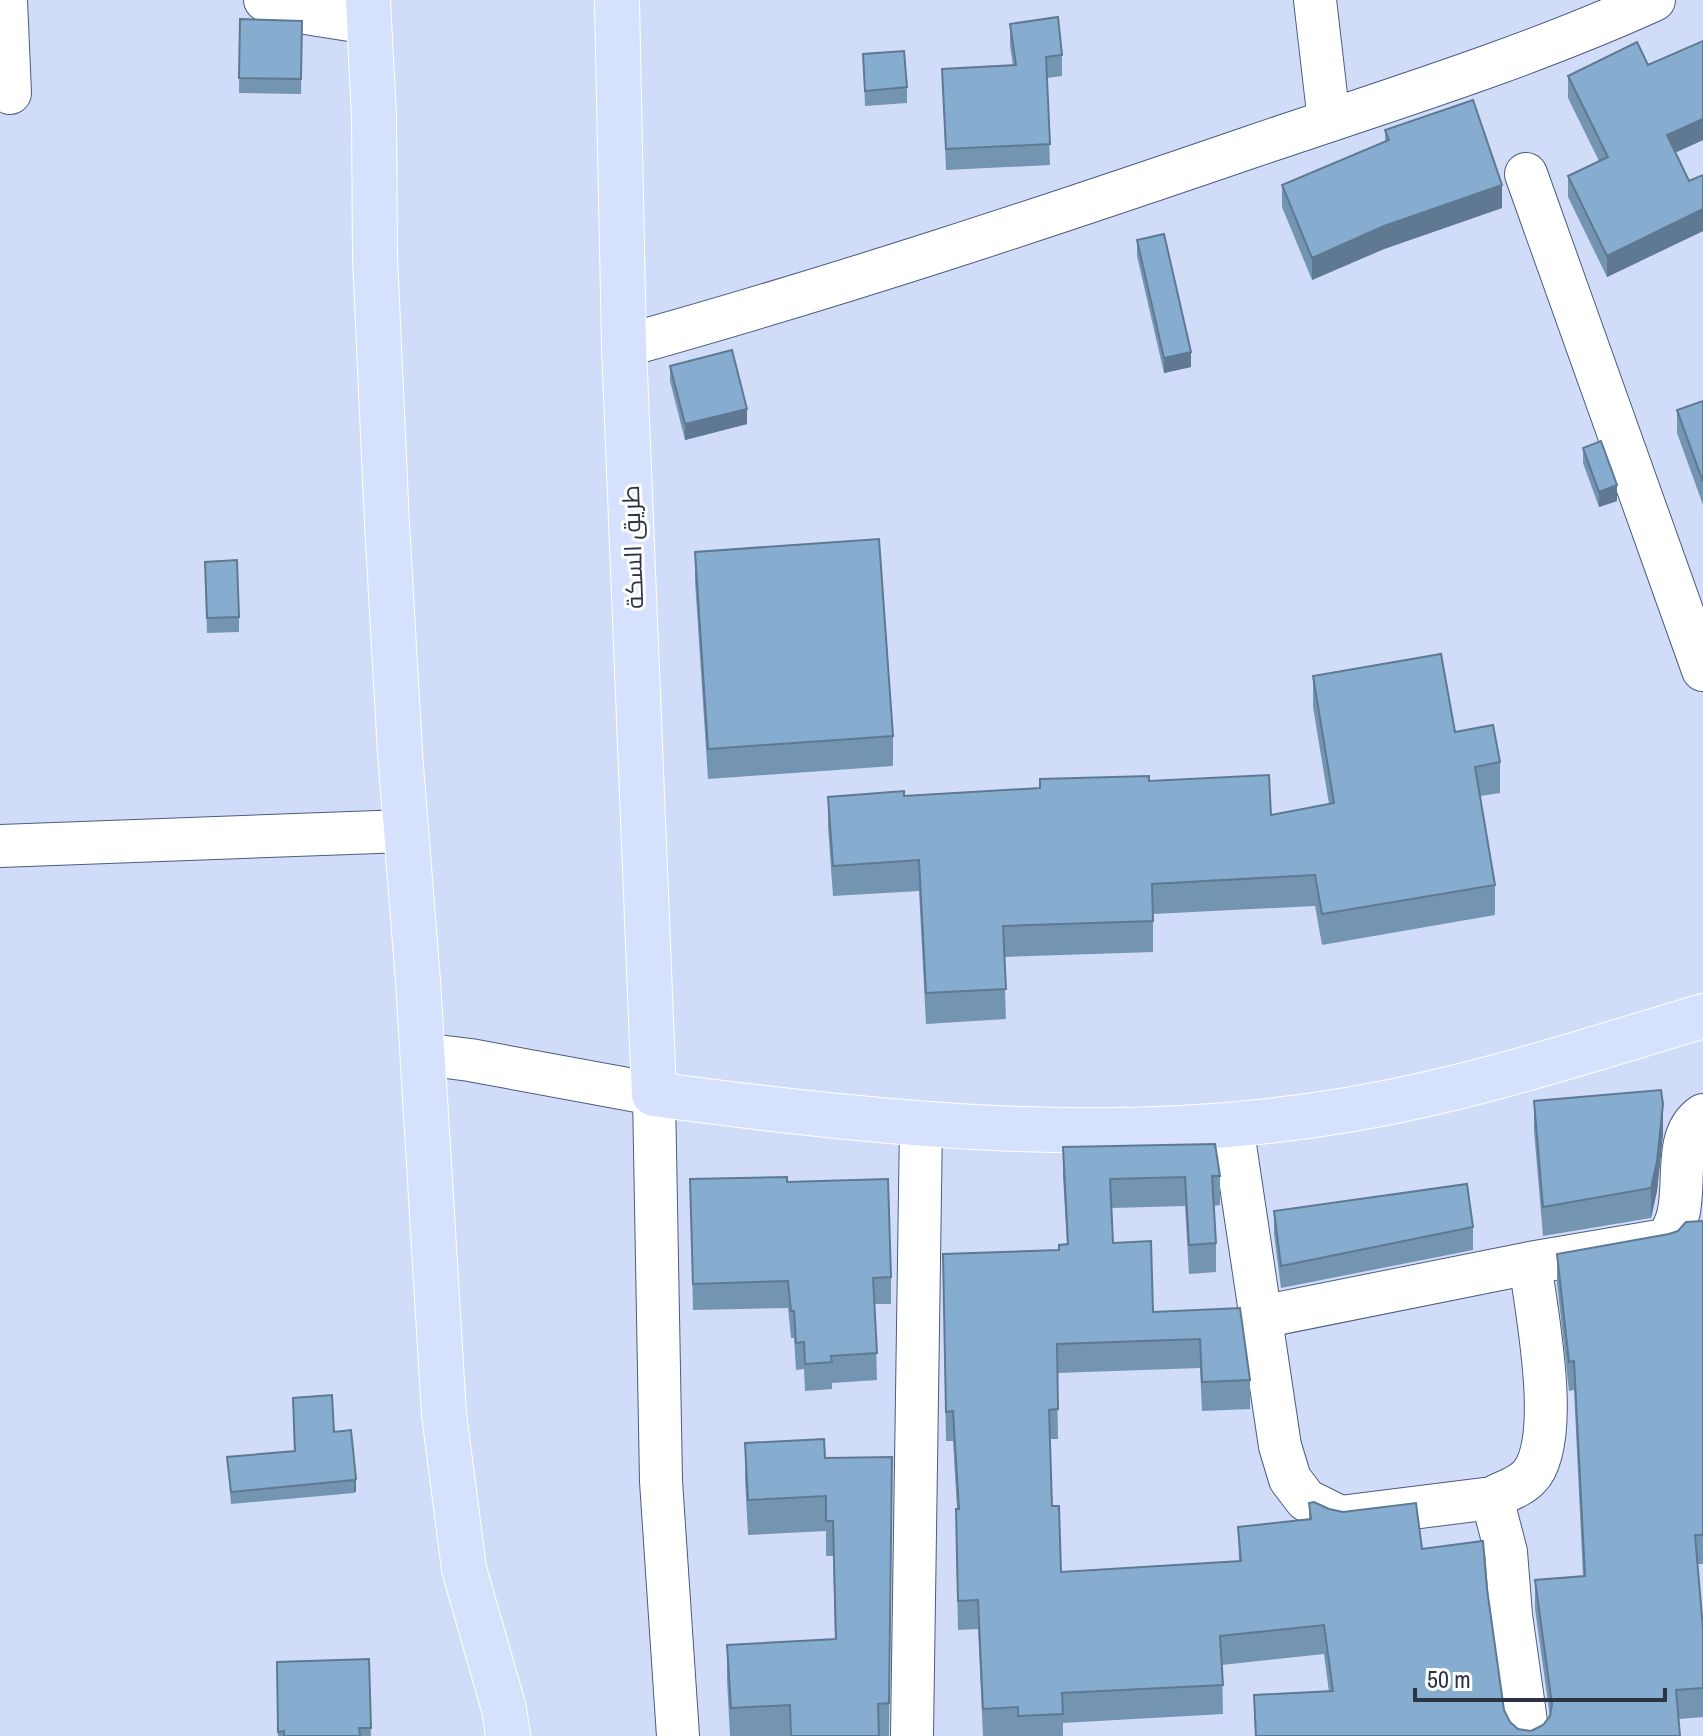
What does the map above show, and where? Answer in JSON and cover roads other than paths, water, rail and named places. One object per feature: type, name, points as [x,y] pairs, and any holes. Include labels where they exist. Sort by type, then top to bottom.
[{"type":"main road","name":"طريق السكة","points":[[617,0],[624,346],[654,1094]]},
{"type":"main road","points":[[368,12],[387,524],[444,1414],[464,1569],[504,1709],[508,1736]]},
{"type":"main road","points":[[654,1094],[784,1112],[921,1124],[1080,1130],[1232,1125],[1346,1111],[1437,1092],[1703,1016]]},
{"type":"street","points":[[6,0],[10,93]]},
{"type":"street","points":[[265,0],[287,10],[368,12]]},
{"type":"street","points":[[1315,0],[1329,121]]},
{"type":"street","points":[[624,346],[961,247],[1534,49],[1654,0]]},
{"type":"street","points":[[1526,174],[1703,670]]},
{"type":"street","points":[[0,846],[405,831]]},
{"type":"street","points":[[422,1054],[654,1094],[661,1481],[678,1736]]},
{"type":"street","points":[[1261,1317],[1530,1263],[1665,1240],[1675,1230],[1679,1219],[1683,1152],[1697,1119],[1703,1115]]},
{"type":"street","points":[[912,1735],[921,1124]]},
{"type":"street","points":[[1232,1125],[1280,1446],[1290,1479],[1306,1500],[1340,1517],[1492,1498],[1528,1479],[1536,1469],[1545,1433],[1546,1387],[1530,1263]]},
{"type":"street","points":[[1492,1498],[1506,1552],[1511,1615],[1528,1736]]}]
